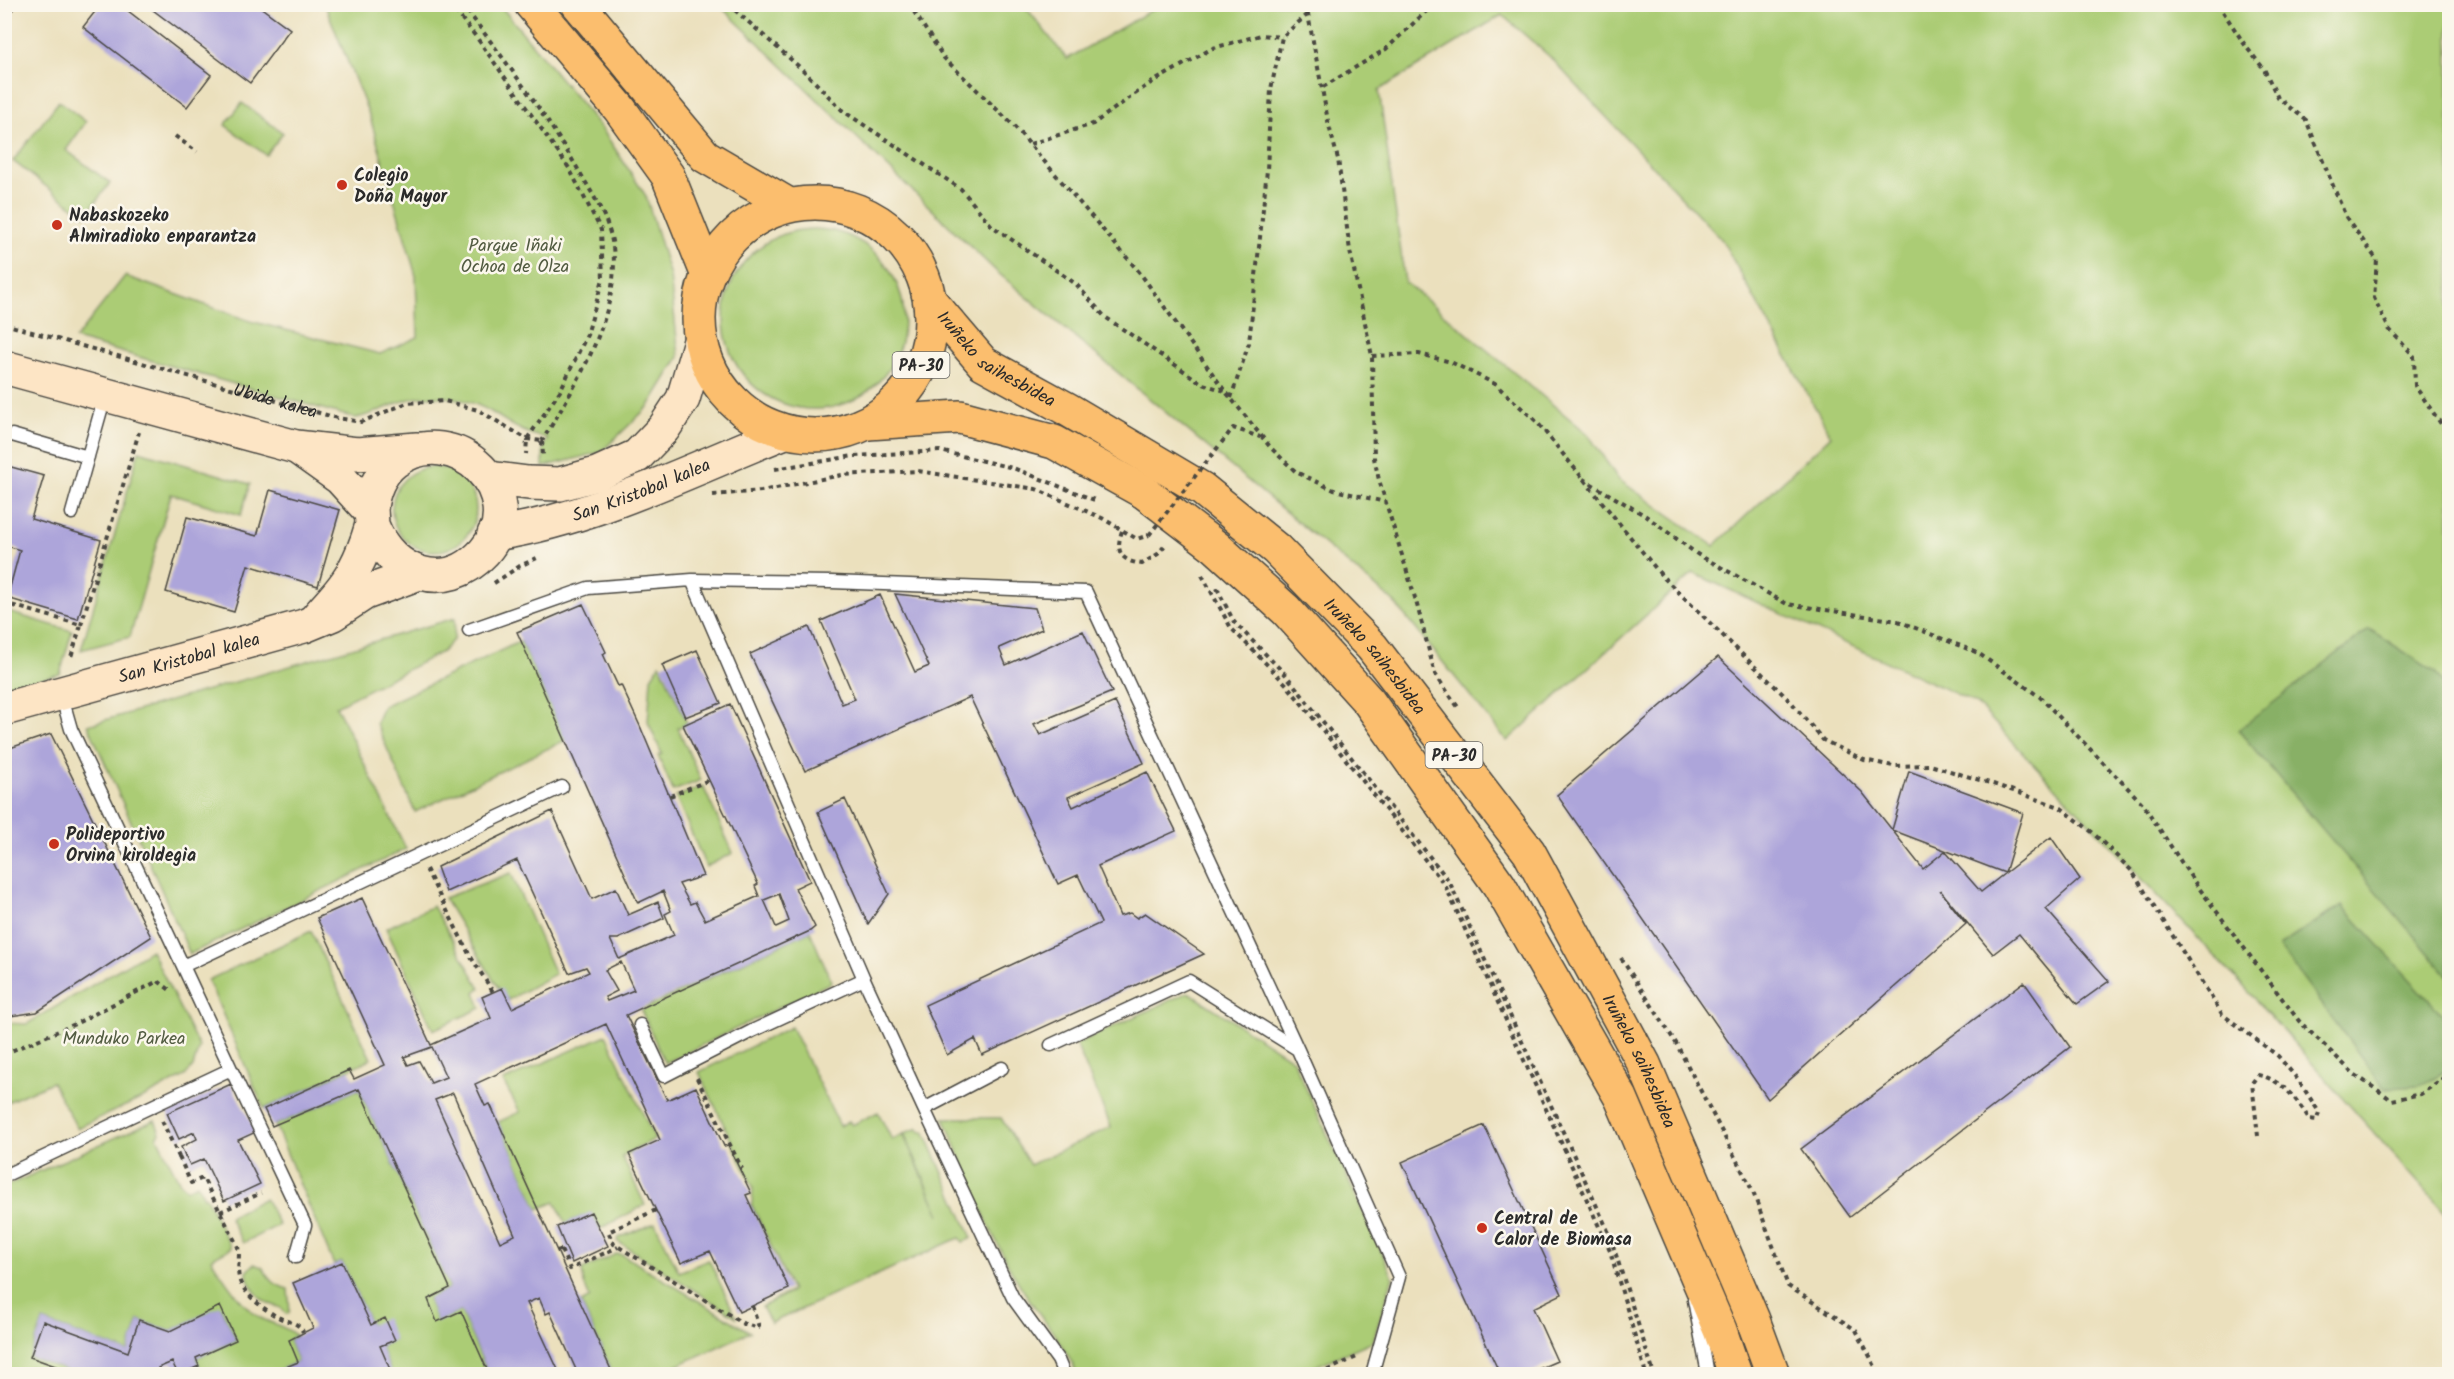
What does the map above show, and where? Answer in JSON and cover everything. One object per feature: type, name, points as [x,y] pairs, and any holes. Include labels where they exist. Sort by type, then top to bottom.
[{"type":"highway","points":[[531,4],[619,108],[668,176],[707,273]]},
{"type":"highway","points":[[578,4],[705,156],[789,205]]},
{"type":"highway","name":"PA-30","points":[[827,203],[864,213],[896,235],[919,266],[931,302],[930,339],[919,373],[898,402],[868,423],[842,433],[813,436],[785,432],[754,419],[729,398],[710,372],[700,341],[699,306],[707,273],[727,242],[755,218],[789,205],[827,203]]},
{"type":"highway","name":"Iruñeko saihesbidea","points":[[931,302],[983,363],[1067,409],[1202,489],[1276,549],[1372,647],[1529,852],[1644,1064],[1753,1320],[1773,1374]]},
{"type":"highway","name":"Iruñeko saihesbidea","points":[[868,423],[960,417],[1054,442],[1144,492],[1216,547],[1286,610],[1368,702],[1499,885],[1621,1098],[1720,1330],[1736,1374]]},
{"type":"main road","name":"San Kristobal kalea","points":[[489,478],[561,484],[597,474],[637,456],[664,428],[682,399],[700,341]]},
{"type":"main road","name":"Ubide kalea","points":[[4,367],[296,447],[357,454],[425,448]]},
{"type":"main road","name":"San Kristobal kalea","points":[[494,534],[537,540],[703,464],[785,432]]},
{"type":"main road","name":"Ubide kalea","points":[[296,447],[340,478],[372,518]]},
{"type":"main road","points":[[315,620],[353,573],[372,518],[374,494],[381,477],[393,463],[408,454],[425,448],[444,448],[461,454],[477,464],[489,478],[496,496],[498,515],[494,534],[485,550],[472,563],[456,572],[438,575],[419,573],[403,566],[389,555],[379,542],[372,518]]},
{"type":"main road","name":"San Kristobal kalea","points":[[4,709],[304,626],[333,614],[365,593],[419,573]]},
{"type":"lane","points":[[72,513],[105,395]]},
{"type":"lane","points":[[12,435],[88,457]]},
{"type":"lane","points":[[469,630],[588,588],[692,580],[832,582],[1086,592],[1298,1050],[1399,1277],[1372,1374]]},
{"type":"lane","points":[[692,580],[864,979],[924,1109],[1013,1298],[1058,1360],[1064,1374]]},
{"type":"lane","points":[[61,693],[68,723],[305,1225],[296,1257]]},
{"type":"lane","points":[[183,966],[562,787]]},
{"type":"lane","points":[[640,1025],[664,1076],[752,1031],[864,979]]},
{"type":"lane","points":[[1051,1045],[1189,981],[1298,1050]]},
{"type":"lane","points":[[924,1109],[1002,1068]]},
{"type":"lane","points":[[4,1176],[231,1069]]},
{"type":"lane","points":[[1688,1257],[1696,1318],[1708,1374]]},
{"type":"path","points":[[450,4],[477,38],[569,168],[601,230],[603,279],[587,335],[561,391],[527,439],[528,483]]},
{"type":"path","name":"Ubide kalea","points":[[4,324],[337,418],[361,422],[407,403],[445,401],[478,411],[527,439],[542,441],[586,365],[603,321],[611,286],[613,249],[607,219],[565,147],[509,66],[462,4]]},
{"type":"path","points":[[728,4],[804,71],[843,111],[961,189],[993,226],[1076,284],[1105,317],[1203,384],[1225,391]]},
{"type":"path","points":[[909,4],[944,58],[1030,144],[1140,273],[1260,437],[1296,472],[1334,490],[1386,502],[1374,458],[1372,356],[1350,251],[1338,159],[1329,126],[1306,4]]},
{"type":"path","points":[[1323,87],[1386,49],[1434,4]]},
{"type":"path","points":[[2218,4],[2264,69],[2278,98],[2306,120],[2346,217],[2377,260],[2373,298],[2390,329],[2414,356],[2415,386],[2450,437]]},
{"type":"path","points":[[1231,399],[1249,343],[1267,170],[1271,89],[1282,37],[1308,14]]},
{"type":"path","points":[[1030,144],[1093,124],[1149,84],[1214,48],[1261,35],[1282,37]]},
{"type":"path","points":[[175,136],[197,152]]},
{"type":"path","points":[[1372,356],[1419,354],[1451,362],[1495,384],[1537,422],[1662,576],[1792,703],[1823,740],[1864,760],[1893,766],[1930,765],[1993,784],[2060,807],[2092,832],[2132,871],[2159,911],[2207,994],[2222,1014],[2278,1056],[2299,1081],[2319,1112],[2317,1120],[2309,1119],[2298,1101],[2270,1077],[2258,1075],[2252,1083],[2258,1137]]},
{"type":"path","points":[[61,693],[146,406]]},
{"type":"path","points":[[713,494],[761,492],[842,475],[918,471],[1036,489],[1102,518],[1137,539],[1149,534],[1233,428],[1260,437]]},
{"type":"path","points":[[770,470],[854,456],[940,452],[1012,468],[1101,503]]},
{"type":"path","points":[[1580,477],[1646,516],[1696,554],[1787,604],[1898,621],[1978,653],[2040,697],[2143,804],[2193,880],[2293,1012],[2354,1074],[2392,1100],[2421,1094],[2450,1073]]},
{"type":"path","points":[[703,498],[724,490]]},
{"type":"path","points":[[1151,528],[1159,534]]},
{"type":"path","points":[[1122,531],[1118,543],[1120,553],[1130,563],[1142,564],[1158,554],[1168,541]]},
{"type":"path","points":[[4,557],[9,559],[4,574]]},
{"type":"path","points":[[1205,568],[1209,575]]},
{"type":"path","points":[[1199,572],[1210,586],[1221,614],[1231,628],[1287,685],[1445,885],[1610,1251],[1646,1374]]},
{"type":"path","points":[[1214,583],[1234,622],[1286,675],[1449,880],[1609,1233],[1654,1374]]},
{"type":"path","points":[[4,603],[81,625]]},
{"type":"path","points":[[670,796],[709,780]]},
{"type":"path","points":[[421,854],[427,873],[469,954],[493,992]]},
{"type":"path","points":[[4,1054],[75,1024],[158,981],[170,990]]},
{"type":"path","points":[[690,1064],[742,1169]]},
{"type":"path","points":[[161,1118],[191,1183],[203,1178],[238,1247],[240,1258],[238,1274],[242,1286],[262,1306],[278,1317],[293,1322],[303,1332]]},
{"type":"path","points":[[179,1158],[185,1155]]},
{"type":"path","points":[[220,1212],[261,1193]]},
{"type":"path","points":[[603,1234],[656,1210]]},
{"type":"path","points":[[608,1232],[618,1247],[744,1324],[760,1328],[752,1306]]},
{"type":"path","points":[[566,1248],[559,1251],[570,1269],[618,1247]]},
{"type":"path","points":[[1319,1374],[1380,1347]]},
{"type":"green space","name":"Parque Iñaki Ochoa de Olza","points":[[499,4],[602,129],[646,196],[670,276],[679,357],[649,406],[601,452],[543,467],[543,447],[548,438],[525,432],[485,408],[468,402],[440,397],[412,398],[372,414],[355,418],[75,339],[125,276],[250,321],[380,354],[418,337],[416,276],[370,117],[325,5]]},
{"type":"green space","points":[[1162,4],[2449,5],[2449,1217],[2245,988],[1976,703],[1693,573],[1507,741],[1394,602],[997,272],[719,5],[1024,5],[1067,59]],"holes":[[[1502,15],[1549,56],[1722,240],[1831,436],[1714,546],[1618,479],[1588,434],[1405,282],[1379,90]]]},
{"type":"green space","points":[[59,101],[86,122],[66,150],[110,183],[85,216],[13,161]]},
{"type":"green space","points":[[242,103],[283,133],[266,155],[225,125]]},
{"type":"green space","points":[[814,229],[848,236],[864,244],[878,255],[889,269],[897,285],[904,319],[897,353],[889,369],[878,383],[864,394],[848,402],[814,409],[780,402],[764,394],[750,383],[739,369],[731,353],[724,319],[731,285],[739,269],[750,255],[764,244],[780,236]]},
{"type":"green space","points":[[139,451],[250,484],[241,515],[171,494],[130,637],[81,650]]},
{"type":"green space","points":[[434,467],[450,470],[464,479],[473,493],[476,509],[473,525],[464,539],[450,548],[434,551],[418,548],[404,539],[395,525],[392,509],[395,493],[404,479],[418,470]]},
{"type":"green space","points":[[5,611],[72,631],[60,674],[5,688]]},
{"type":"green space","points":[[455,618],[454,639],[442,652],[336,706],[406,849],[190,954],[88,725]]},
{"type":"green space","points":[[2369,629],[2435,672],[2449,692],[2449,977],[2238,730]]},
{"type":"green space","points":[[521,641],[566,740],[415,812],[376,723],[383,706]]},
{"type":"green space","points":[[660,664],[687,723],[678,728],[701,780],[673,791],[658,755],[662,754],[648,722],[651,678]]},
{"type":"green space","points":[[703,786],[733,853],[706,867],[676,797]]},
{"type":"green space","points":[[511,873],[555,974],[508,1000],[444,898]]},
{"type":"green space","points":[[2342,905],[2449,1022],[2449,1069],[2419,1086],[2384,1088],[2279,946]]},
{"type":"green space","points":[[433,906],[480,988],[475,992],[481,1008],[433,1030],[386,928]]},
{"type":"green space","points":[[311,931],[371,1059],[264,1109],[208,980]]},
{"type":"green space","points":[[810,931],[830,983],[665,1063],[641,1010]]},
{"type":"green space","name":"Munduko Parkea","points":[[151,950],[199,1047],[193,1067],[185,1076],[77,1128],[52,1082],[5,1103],[5,1023],[27,1024]]},
{"type":"green space","points":[[1188,992],[1293,1060],[1393,1277],[1373,1341],[1298,1374],[1077,1374],[1066,1352],[1023,1290],[1000,1249],[944,1118],[1001,1118],[1030,1165],[1111,1127],[1076,1044]]},
{"type":"green space","points":[[791,1027],[840,1126],[849,1121],[852,1125],[878,1112],[892,1140],[903,1134],[940,1215],[904,1133],[919,1128],[920,1132],[924,1131],[972,1238],[963,1242],[960,1238],[952,1241],[771,1323],[762,1307],[792,1291],[752,1205],[753,1187],[699,1072]]},
{"type":"green space","points":[[606,1035],[655,1139],[622,1156],[645,1205],[600,1229],[591,1213],[566,1223],[555,1202],[538,1209],[498,1122],[520,1112],[503,1081]]},
{"type":"green space","points":[[359,1089],[450,1288],[428,1299],[437,1321],[461,1311],[487,1371],[481,1374],[392,1374],[380,1346],[394,1340],[371,1325],[342,1262],[334,1265],[275,1125]]},
{"type":"green space","points":[[155,1120],[160,1133],[157,1137],[180,1183],[187,1189],[197,1184],[206,1197],[231,1248],[211,1259],[245,1305],[259,1317],[296,1336],[289,1340],[298,1362],[269,1374],[203,1374],[196,1358],[236,1340],[220,1307],[170,1331],[139,1320],[128,1352],[43,1321],[30,1357],[78,1374],[5,1374],[4,1187]]},
{"type":"green space","points":[[265,1198],[279,1225],[243,1243],[229,1217]]},
{"type":"green space","points":[[655,1223],[679,1272],[709,1260],[736,1317],[617,1241],[618,1238]]},
{"type":"green space","points":[[616,1254],[623,1255],[750,1332],[659,1374],[613,1374],[581,1303],[590,1298],[584,1284],[582,1270]]},
{"type":"green space","points":[[254,1264],[262,1267],[275,1283],[288,1289],[289,1313],[286,1314],[281,1308],[266,1302],[254,1291],[247,1272]]},
{"type":"building","points":[[4,4],[15,7],[4,21]]},
{"type":"building","points":[[101,4],[119,4],[211,75],[187,107],[83,27]]},
{"type":"building","points":[[145,4],[256,4],[290,29],[250,83]]},
{"type":"building","points":[[4,465],[44,476],[31,519],[101,540],[78,619],[7,598],[20,550],[4,545]]},
{"type":"building","points":[[270,490],[340,510],[318,586],[248,565],[234,612],[166,592],[187,517],[257,536]]},
{"type":"building","points":[[895,594],[1035,608],[1042,629],[999,648],[1006,665],[1083,631],[1112,692],[1034,724],[1040,735],[1115,702],[1144,763],[1068,797],[1073,807],[1147,772],[1176,831],[1098,866],[1120,916],[1130,913],[1137,918],[1145,913],[1204,954],[982,1055],[975,1039],[947,1055],[925,1005],[1101,923],[1078,875],[1058,884],[970,697],[805,771],[750,654],[809,627],[842,704],[855,699],[821,621],[880,595],[915,672],[929,666]]},
{"type":"building","points":[[583,604],[606,652],[603,654],[618,686],[621,685],[640,726],[703,876],[679,884],[690,904],[695,902],[705,920],[759,896],[755,886],[758,884],[683,725],[730,704],[810,881],[795,888],[815,927],[810,931],[626,1015],[667,1100],[696,1087],[724,1146],[728,1145],[751,1193],[746,1195],[789,1289],[739,1312],[710,1251],[681,1263],[629,1154],[660,1140],[606,1024],[475,1084],[485,1106],[490,1104],[613,1374],[578,1374],[550,1312],[546,1314],[539,1298],[527,1303],[560,1374],[489,1374],[461,1311],[437,1322],[428,1299],[450,1288],[359,1089],[272,1126],[264,1109],[349,1070],[354,1079],[385,1065],[317,918],[362,898],[431,1045],[491,1018],[482,997],[502,988],[512,1008],[589,972],[586,967],[569,973],[517,860],[446,892],[437,867],[552,811],[592,899],[616,888],[628,915],[658,902],[664,918],[618,939],[610,939],[619,959],[674,935],[665,914],[671,911],[663,891],[638,903],[517,632]],"holes":[[[779,894],[789,921],[776,927],[764,900]],[[621,962],[634,990],[607,1001],[605,997],[617,991],[605,970]],[[432,1047],[446,1077],[431,1083],[419,1061],[408,1065],[404,1057]],[[453,1093],[515,1235],[500,1242],[435,1100]]]},
{"type":"building","points":[[697,650],[721,703],[685,717],[662,665]]},
{"type":"building","points":[[1718,657],[1862,792],[1923,869],[1945,851],[1981,892],[2051,837],[2080,879],[2046,909],[2109,981],[2077,1004],[2019,934],[1993,954],[1940,890],[1966,924],[1768,1099],[1557,795]]},
{"type":"building","name":"Polideportivo Orvina kiroldegia","points":[[51,734],[151,937],[37,1012],[4,1017],[4,750]]},
{"type":"building","points":[[1909,771],[2023,813],[2005,873],[1892,830]]},
{"type":"building","points":[[845,799],[889,894],[868,924],[818,812]]},
{"type":"building","points":[[2024,982],[2070,1047],[1850,1217],[1801,1149]]},
{"type":"building","points":[[231,1084],[256,1132],[238,1140],[260,1184],[224,1201],[204,1159],[190,1165],[181,1147],[197,1139],[194,1132],[179,1139],[167,1113]]},
{"type":"building","name":"Central de Calor de Biomasa","points":[[1484,1125],[1562,1294],[1533,1308],[1557,1361],[1527,1374],[1500,1374],[1402,1162]]},
{"type":"building","points":[[591,1212],[608,1246],[572,1263],[557,1227]]},
{"type":"building","points":[[342,1262],[371,1325],[385,1318],[395,1340],[380,1346],[392,1374],[269,1374],[298,1362],[289,1340],[313,1328],[293,1283]]},
{"type":"building","points":[[220,1306],[236,1340],[196,1358],[199,1366],[181,1374],[178,1374],[172,1362],[158,1368],[161,1374],[78,1374],[30,1357],[43,1321],[128,1352],[139,1320],[170,1331]]},
{"type":"place","name":"Colegio Doña Mayor","points":[[342,185]]},
{"type":"place","name":"Nabaskozeko Almiradioko enparantza","points":[[57,225]]},
{"type":"place","name":"Polideportivo Orvina kiroldegia","points":[[54,844]]},
{"type":"place","name":"Central de Calor de Biomasa","points":[[1482,1228]]}]
